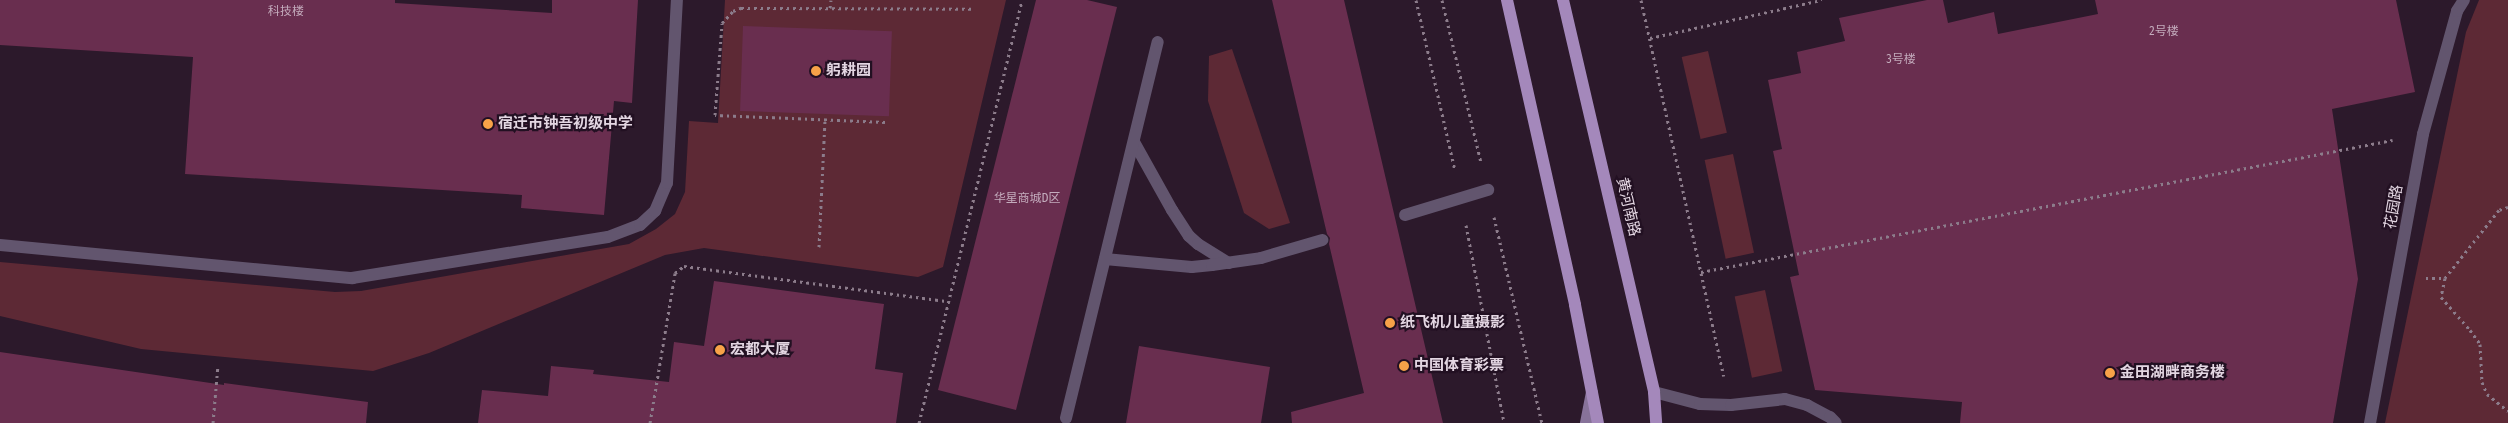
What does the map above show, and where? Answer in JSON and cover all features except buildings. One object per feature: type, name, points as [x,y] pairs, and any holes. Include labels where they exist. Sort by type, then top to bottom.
[{"type":"main road","points":[[1507,0],[1598,423]]},
{"type":"main road","name":"黄河南路","points":[[1562,0],[1654,392],[1656,423]]},
{"type":"main road","points":[[1586,423],[1592,391]]},
{"type":"main road","points":[[1654,392],[1662,423]]},
{"type":"street","points":[[0,245],[352,278],[616,234],[640,225],[655,211],[667,184],[677,0]]},
{"type":"street","name":"花园路","points":[[2370,423],[2424,134],[2457,11],[2464,0]]},
{"type":"street","points":[[1066,418],[1158,42]]},
{"type":"street","points":[[1134,142],[1172,210],[1189,236],[1198,244],[1229,263]]},
{"type":"street","points":[[1405,216],[1488,190]]},
{"type":"street","points":[[1105,259],[1192,267],[1261,258],[1322,240]]},
{"type":"street","points":[[1654,392],[1700,404],[1731,405],[1785,399],[1807,405],[1830,417],[1836,423]]},
{"type":"path","points":[[830,8],[831,0]]},
{"type":"path","points":[[919,423],[1022,0]]},
{"type":"path","points":[[1641,0],[1731,405]]},
{"type":"path","points":[[1650,38],[1822,0]]},
{"type":"path","points":[[885,122],[715,115],[720,28],[733,11],[741,8],[972,9]]},
{"type":"path","points":[[819,247],[825,120]]},
{"type":"path","points":[[1701,272],[2424,134]]},
{"type":"path","points":[[2508,207],[2499,210],[2445,278],[2442,297],[2480,344],[2482,382],[2487,394],[2508,411]]},
{"type":"path","points":[[650,423],[672,283],[675,273],[684,266],[948,300]]},
{"type":"path","points":[[213,423],[218,365]]},
{"type":"shaded area","points":[[725,0],[1006,0],[943,267],[918,277],[704,248],[665,255],[429,353],[373,371],[141,349],[0,316],[0,262],[335,292],[361,291],[629,244],[656,229],[675,214],[685,192],[689,121],[718,123]]},
{"type":"shaded area","points":[[2479,0],[2508,0],[2508,423],[2385,423],[2466,32]]},
{"type":"shaded area","points":[[1232,49],[1290,223],[1269,229],[1244,213],[1208,101],[1209,56]]},
{"type":"shaded area","points":[[1708,51],[1727,133],[1701,139],[1682,57]]},
{"type":"shaded area","points":[[1733,154],[1754,253],[1726,259],[1705,160]]},
{"type":"shaded area","points":[[1765,290],[1782,371],[1752,378],[1735,296]]},
{"type":"place","name":"躬耕园","points":[[816,71]]},
{"type":"place","name":"宿迁市钟吾初级中学","points":[[488,124]]},
{"type":"place","name":"纸飞机儿童摄影","points":[[1390,323]]},
{"type":"place","name":"宏都大厦","points":[[720,350]]},
{"type":"place","name":"中国体育彩票","points":[[1404,366]]},
{"type":"place","name":"金田湖畔商务楼","points":[[2110,373]]}]
